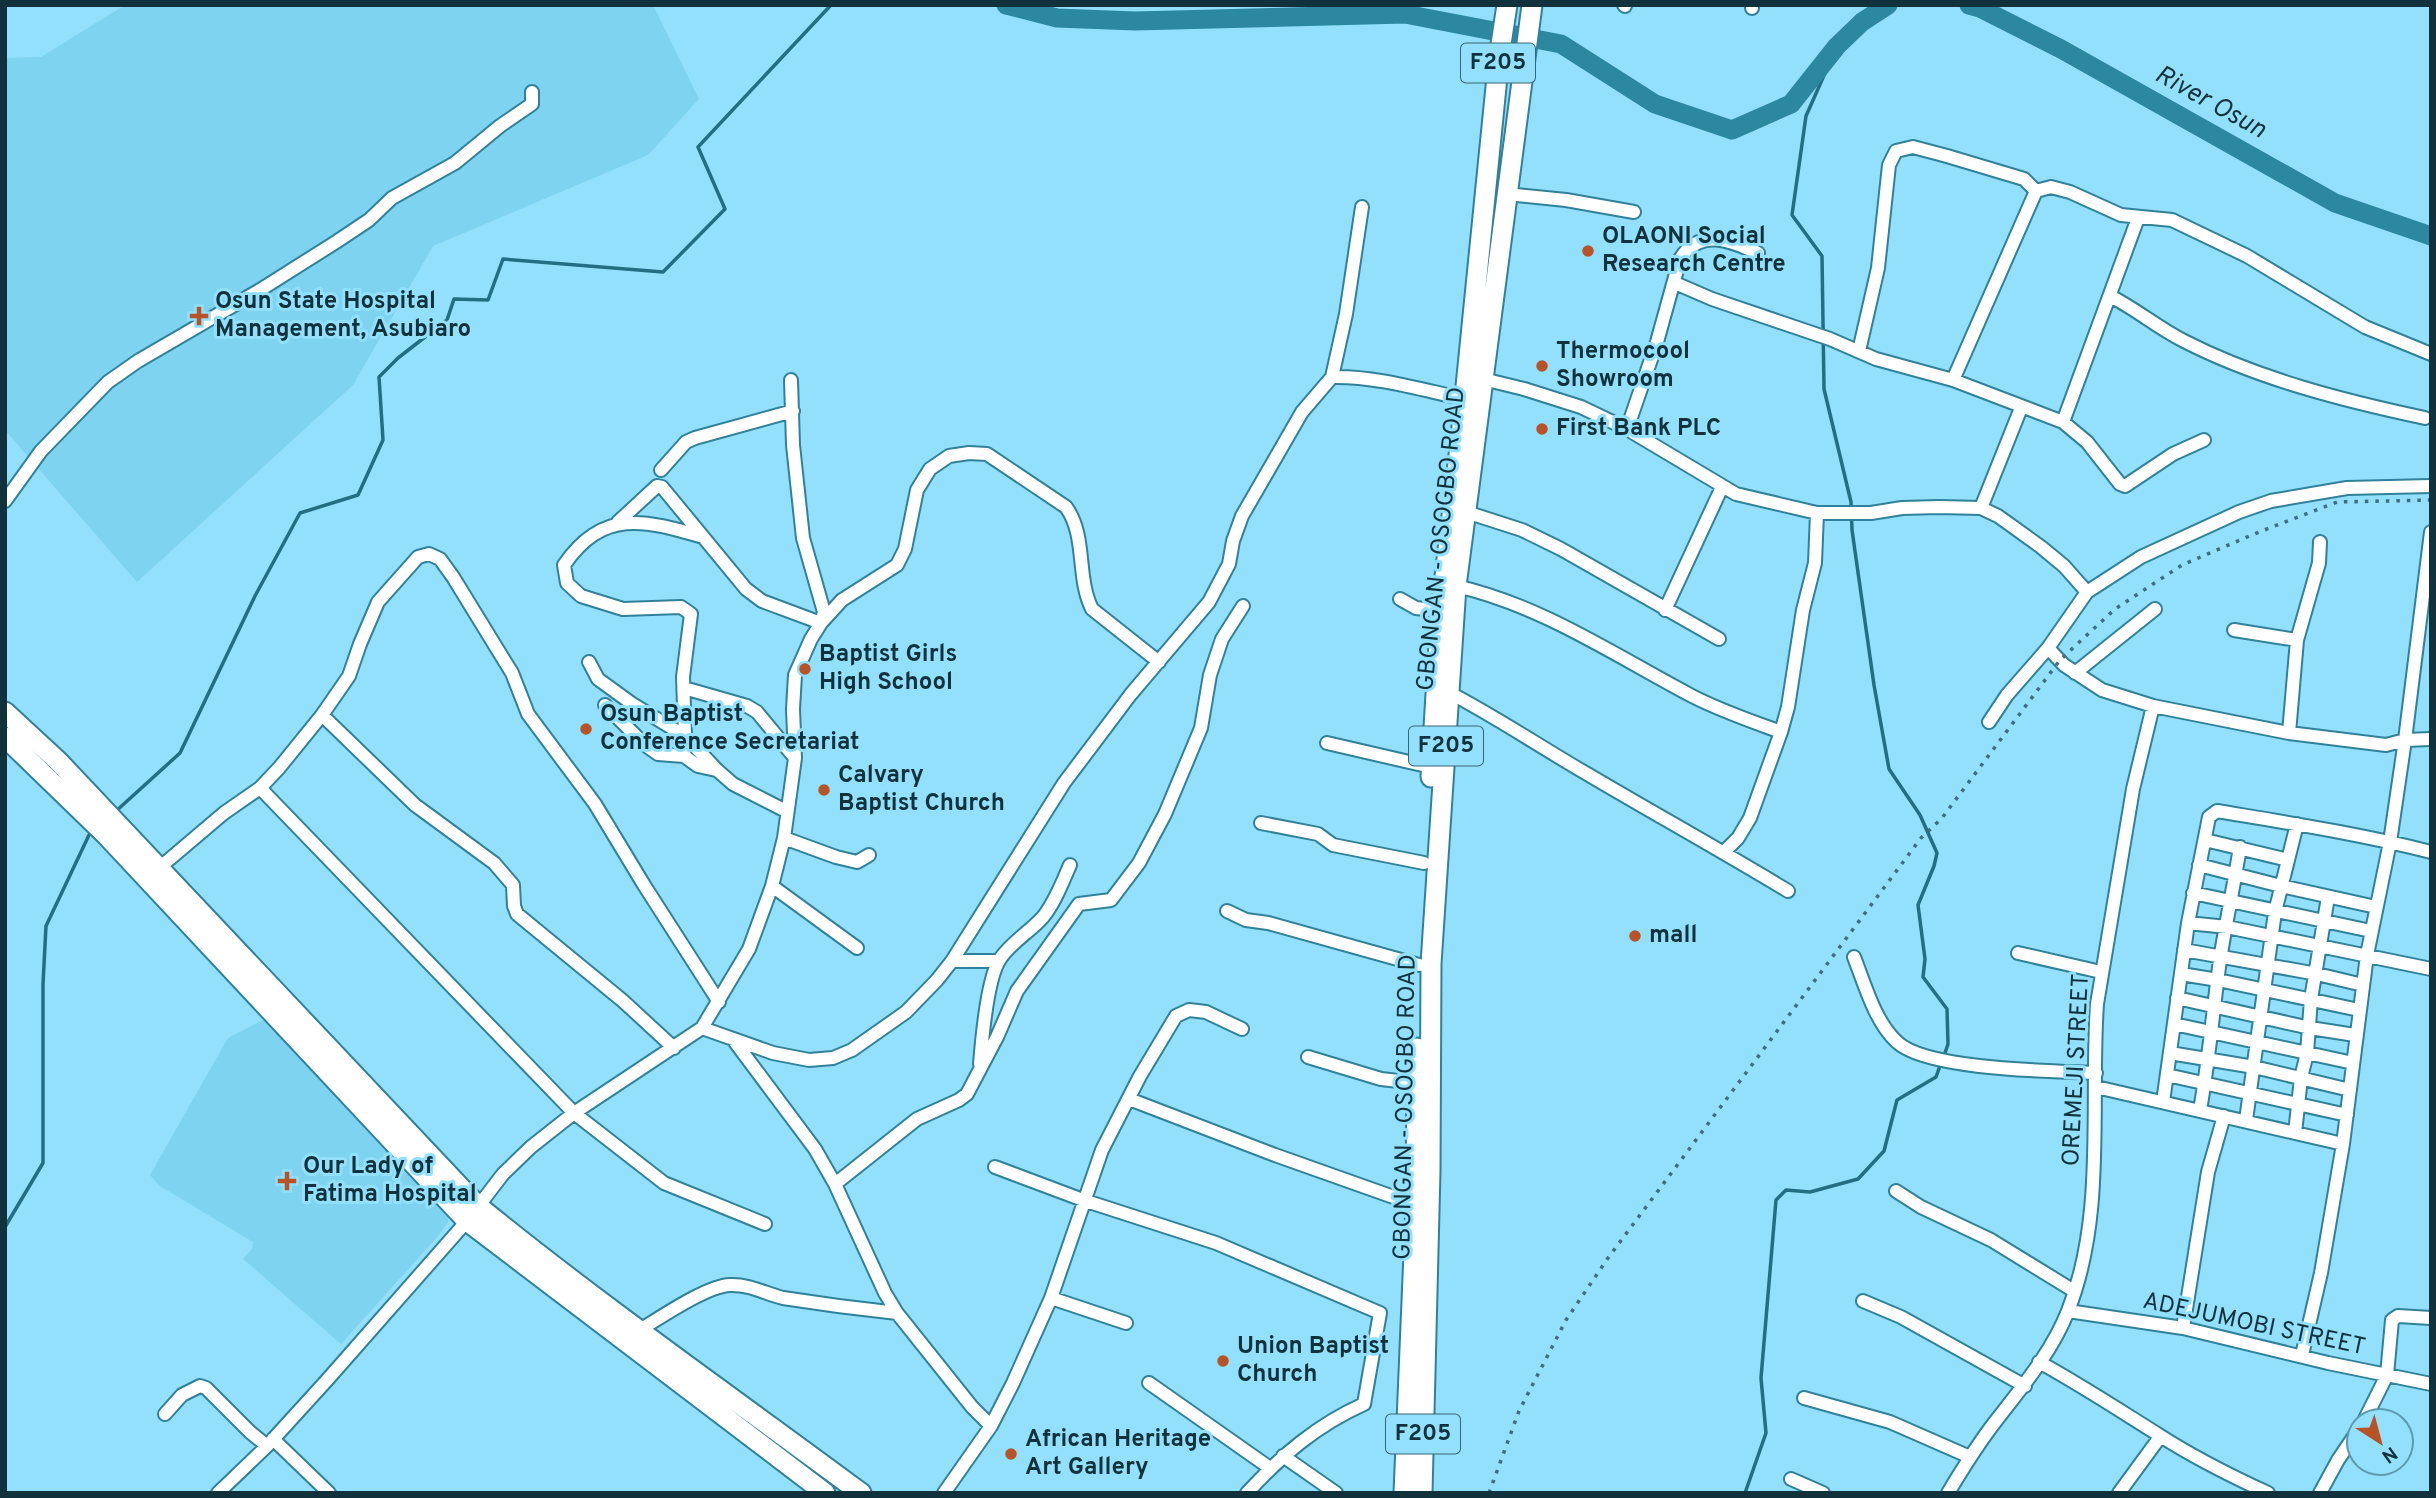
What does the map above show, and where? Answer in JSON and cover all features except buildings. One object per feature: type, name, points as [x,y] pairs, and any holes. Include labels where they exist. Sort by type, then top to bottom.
[{"type":"main road","name":"GBONGAN - OSOGBO ROAD","points":[[1416,1376],[1430,1171],[1431,964],[1456,586],[1454,553],[1465,399],[1492,122],[1507,5]]},
{"type":"main road","name":"GBONGAN - OSOGBO ROAD","points":[[1416,1376],[1416,1083],[1419,965],[1441,611],[1466,512],[1532,5]]},
{"type":"main road","points":[[5,712],[59,762],[88,805]]},
{"type":"main road","points":[[5,737],[88,805],[472,1214],[815,1490]]},
{"type":"main road","points":[[112,830],[158,869],[472,1214],[861,1493]]},
{"type":"main road","points":[[1398,1493],[1400,1410],[1416,1376]]},
{"type":"main road","points":[[1416,1376],[1430,1444],[1431,1493]]},
{"type":"main road","name":"F205","points":[[1404,1493],[1416,1376]]},
{"type":"main road","name":"F205","points":[[1416,1376],[1422,1493]]},
{"type":"street","points":[[5,501],[41,451],[108,382],[369,220],[392,198],[455,163],[532,104],[532,92]]},
{"type":"street","points":[[1860,351],[1878,268],[1889,165],[1896,151],[1913,147],[1947,156],[2024,179],[2036,191]]},
{"type":"street","points":[[2036,191],[2051,187],[2070,192],[2121,215],[2172,220],[2247,256],[2365,327],[2431,354]]},
{"type":"street","points":[[1953,380],[2036,191]]},
{"type":"street","points":[[1507,194],[1566,200],[1634,212]]},
{"type":"street","points":[[702,1028],[735,1042],[773,1053],[809,1060],[834,1058],[852,1050],[906,1012],[952,961],[1064,783],[1131,694],[1209,602],[1229,564],[1233,541],[1242,516],[1302,412],[1332,377],[1346,314],[1362,207]]},
{"type":"street","points":[[2063,422],[2138,218]]},
{"type":"street","points":[[1627,429],[1675,283],[1680,259],[1691,245],[1700,240],[1726,240],[1758,253]]},
{"type":"street","points":[[1675,283],[1712,299],[1830,339],[1876,359],[1953,380],[2063,422],[2087,442],[2120,484],[2125,486],[2173,454],[2204,440]]},
{"type":"street","points":[[2110,296],[2132,306],[2182,340],[2225,359],[2364,405],[2425,418]]},
{"type":"street","points":[[1332,377],[1373,379],[1465,399]]},
{"type":"street","points":[[1483,379],[1581,407],[1627,429],[1736,494],[1817,513],[1871,513],[1902,508],[1981,508],[1998,516],[2041,547],[2064,566],[2087,592]]},
{"type":"street","points":[[791,380],[793,445],[803,538],[824,612],[821,623]]},
{"type":"street","points":[[1981,508],[2021,408]]},
{"type":"street","points":[[661,470],[690,439],[793,411]]},
{"type":"street","points":[[218,1493],[270,1442],[472,1214],[512,1165],[573,1113],[702,1028],[750,949],[772,886],[784,838],[795,758],[795,675],[821,623],[842,600],[897,565],[905,549],[917,490],[930,469],[949,456],[987,454],[1066,507],[1073,516],[1077,530],[1086,598],[1092,609],[1158,662]]},
{"type":"street","points":[[618,523],[660,486],[746,589],[762,601],[821,623]]},
{"type":"street","points":[[1989,722],[2007,695],[2048,648],[2087,592],[2141,557],[2239,512],[2271,501],[2347,488],[2431,486]]},
{"type":"street","points":[[1665,610],[1722,487]]},
{"type":"street","points":[[1466,512],[1522,530],[1561,549],[1719,639]]},
{"type":"street","points":[[1724,852],[1738,838],[1750,818],[1788,707],[1803,610],[1815,563],[1817,513]]},
{"type":"street","points":[[684,756],[683,677],[691,614],[681,607],[622,609],[581,596],[567,583],[564,565],[572,553],[603,527],[618,523],[658,525],[704,537]]},
{"type":"street","points":[[2302,1356],[2321,1273],[2343,1144],[2367,955],[2390,842],[2405,740],[2431,532]]},
{"type":"street","points":[[2289,733],[2297,640],[2319,563],[2320,542]]},
{"type":"street","points":[[158,869],[224,813],[260,788],[279,768],[323,715],[349,676],[378,602],[418,557],[429,554],[440,559],[453,576],[512,673],[528,714],[595,804],[719,1002]]},
{"type":"street","points":[[1456,586],[1489,593],[1606,648],[1693,696],[1731,714],[1781,732]]},
{"type":"street","points":[[1400,599],[1416,608],[1441,611]]},
{"type":"street","points":[[835,1184],[917,1119],[967,1094],[1017,991],[1079,904],[1111,900],[1139,863],[1165,814],[1201,728],[1210,675],[1222,639],[1243,606]]},
{"type":"street","points":[[2075,673],[2155,609]]},
{"type":"street","points":[[2234,630],[2297,640]]},
{"type":"street","points":[[2048,648],[2075,673],[2102,690],[2153,706],[2289,733],[2386,745],[2405,740],[2431,739]]},
{"type":"street","points":[[589,662],[598,679],[685,736],[716,770],[733,784],[786,811]]},
{"type":"street","points":[[684,688],[747,706],[757,712],[795,758]]},
{"type":"street","points":[[1450,693],[1500,719],[1575,767],[1788,891]]},
{"type":"street","points":[[605,705],[644,744],[658,754],[684,756],[698,766],[716,770]]},
{"type":"street","name":"OREMEJI STREET","points":[[1948,1493],[1970,1457],[2025,1386],[2039,1362],[2068,1311],[2084,1259],[2096,1147],[2094,1039],[2101,972],[2133,789],[2153,706]]},
{"type":"street","points":[[323,715],[415,806],[494,863],[513,886],[517,914],[623,1001],[674,1048]]},
{"type":"street","points":[[1327,743],[1431,767]]},
{"type":"street","points":[[260,788],[573,1113],[664,1183],[765,1224]]},
{"type":"street","points":[[2163,1102],[2188,923],[2209,817],[2217,811],[2297,824],[2431,852]]},
{"type":"street","points":[[1261,823],[1318,834],[1333,845],[1424,863]]},
{"type":"street","points":[[2246,1120],[2274,912],[2297,824]]},
{"type":"street","points":[[784,838],[857,862],[869,855]]},
{"type":"street","points":[[2205,840],[2288,860]]},
{"type":"street","points":[[2200,1110],[2221,956],[2240,847]]},
{"type":"street","points":[[980,1067],[988,1000],[998,961],[1043,917],[1056,897],[1070,865]]},
{"type":"street","points":[[2199,866],[2376,907]]},
{"type":"street","points":[[772,886],[857,948]]},
{"type":"street","points":[[2193,894],[2371,931]]},
{"type":"street","points":[[2295,1133],[2310,1028],[2311,999],[2328,897]]},
{"type":"street","points":[[1227,911],[1246,920],[1268,923],[1419,965]]},
{"type":"street","points":[[2188,923],[2227,927],[2431,969]]},
{"type":"street","points":[[2184,950],[2268,964],[2363,985]]},
{"type":"street","points":[[2018,953],[2101,972]]},
{"type":"street","points":[[1854,957],[1867,992],[1888,1033],[1900,1045],[1944,1062],[2096,1073]]},
{"type":"street","points":[[952,961],[998,961]]},
{"type":"street","points":[[2180,974],[2359,1010]]},
{"type":"street","points":[[2177,998],[2310,1028],[2356,1035]]},
{"type":"street","points":[[944,1493],[991,1426],[1013,1383],[1051,1298],[1102,1150],[1176,1016],[1189,1010],[1206,1012],[1242,1029]]},
{"type":"street","points":[[2174,1024],[2353,1063]]},
{"type":"street","points":[[735,1042],[815,1149],[835,1184],[885,1293],[897,1313],[972,1407],[991,1426]]},
{"type":"street","points":[[2170,1053],[2254,1067],[2350,1090]]},
{"type":"street","points":[[1308,1058],[1381,1079],[1416,1083]]},
{"type":"street","points":[[2167,1075],[2347,1115]]},
{"type":"street","points":[[2096,1087],[2343,1144]]},
{"type":"street","points":[[1129,1099],[1275,1156],[1416,1205]]},
{"type":"street","points":[[2183,1328],[2208,1172],[2224,1116]]},
{"type":"street","points":[[995,1167],[1083,1200],[1216,1243],[1380,1313],[1364,1404],[1317,1428],[1270,1468],[1247,1493]]},
{"type":"street","points":[[1896,1191],[1921,1207],[1991,1240],[2074,1291]]},
{"type":"street","points":[[638,1331],[674,1309],[714,1289],[729,1285],[780,1297],[897,1313]]},
{"type":"street","points":[[1051,1298],[1126,1324]]},
{"type":"street","points":[[1863,1301],[1901,1317],[2025,1386]]},
{"type":"street","name":"ADEJUMOBI STREET","points":[[2068,1311],[2183,1328],[2431,1384]]},
{"type":"street","points":[[2371,1407],[2387,1375],[2392,1320],[2398,1317],[2431,1318]]},
{"type":"street","points":[[2039,1362],[2088,1389],[2160,1437],[2268,1493]]},
{"type":"street","points":[[1149,1383],[1270,1468]]},
{"type":"street","points":[[165,1414],[182,1395],[200,1386],[206,1388],[250,1432],[270,1442],[329,1493]]},
{"type":"street","points":[[1804,1398],[1890,1422],[1970,1457]]},
{"type":"street","points":[[2119,1493],[2160,1437]]},
{"type":"street","points":[[2320,1493],[2345,1450]]},
{"type":"street","points":[[1283,1456],[1336,1493]]},
{"type":"street","points":[[1791,1479],[1823,1493]]},
{"type":"shaded area","name":"Osun State Hospital Management, Asubiaro","points":[[125,5],[653,5],[699,99],[648,155],[433,246],[353,385],[137,582],[5,430],[5,58],[41,57]]},
{"type":"shaded area","name":"Our Lady of Fatima Hospital","points":[[263,1020],[448,1211],[448,1222],[438,1236],[341,1344],[243,1259],[252,1249],[253,1242],[160,1186],[150,1175],[228,1038]]},
{"type":"waterway","points":[[115,812],[180,753],[255,596],[300,513],[358,495],[383,440],[379,377],[398,358],[447,320],[454,299],[488,300],[503,259],[663,272],[725,209],[698,147],[831,5]]},
{"type":"waterway","name":"River Osun","points":[[1006,5],[1057,18],[1135,21],[1405,14],[1561,44],[1655,104],[1732,130],[1791,104],[1837,46],[1862,22],[1888,5]]},
{"type":"waterway","name":"River Osun","points":[[1969,5],[2061,49],[2335,203],[2431,236]]},
{"type":"waterway","points":[[1837,46],[1806,116],[1792,215],[1822,256],[1824,389],[1851,502],[1852,530],[1874,685],[1889,769],[1920,815],[1937,853],[1918,905],[1925,959],[1923,977],[1947,1009],[1948,1044],[1944,1056]]},
{"type":"waterway","points":[[5,1227],[43,1163],[43,984],[46,926],[89,835],[94,831]]},
{"type":"waterway","points":[[1745,1493],[1766,1433],[1761,1378],[1776,1200],[1786,1190],[1810,1192],[1858,1179],[1884,1151],[1897,1100],[1936,1077],[1941,1063]]},
{"type":"railway","points":[[1489,1493],[1519,1411],[1566,1320],[1608,1258],[1921,838],[1942,818],[2060,660],[2115,609],[2182,565],[2337,502],[2431,500]]},
{"type":"place","name":"OLAONI Social Research Centre","points":[[1588,251]]},
{"type":"place","name":"Osun State Hospital Management, Asubiaro","points":[[199,316]]},
{"type":"place","name":"Thermocool Showroom","points":[[1542,366]]},
{"type":"place","name":"First Bank PLC","points":[[1542,429]]},
{"type":"place","name":"Baptist Girls High School","points":[[805,669]]},
{"type":"place","name":"Osun Baptist Conference Secretariat","points":[[586,729]]},
{"type":"place","name":"Calvary Baptist Church","points":[[824,790]]},
{"type":"place","name":"mall","points":[[1635,936]]},
{"type":"place","name":"Our Lady of Fatima Hospital","points":[[287,1181]]},
{"type":"place","name":"Union Baptist Church","points":[[1223,1361]]},
{"type":"place","name":"African Heritage Art Gallery","points":[[1011,1454]]}]
